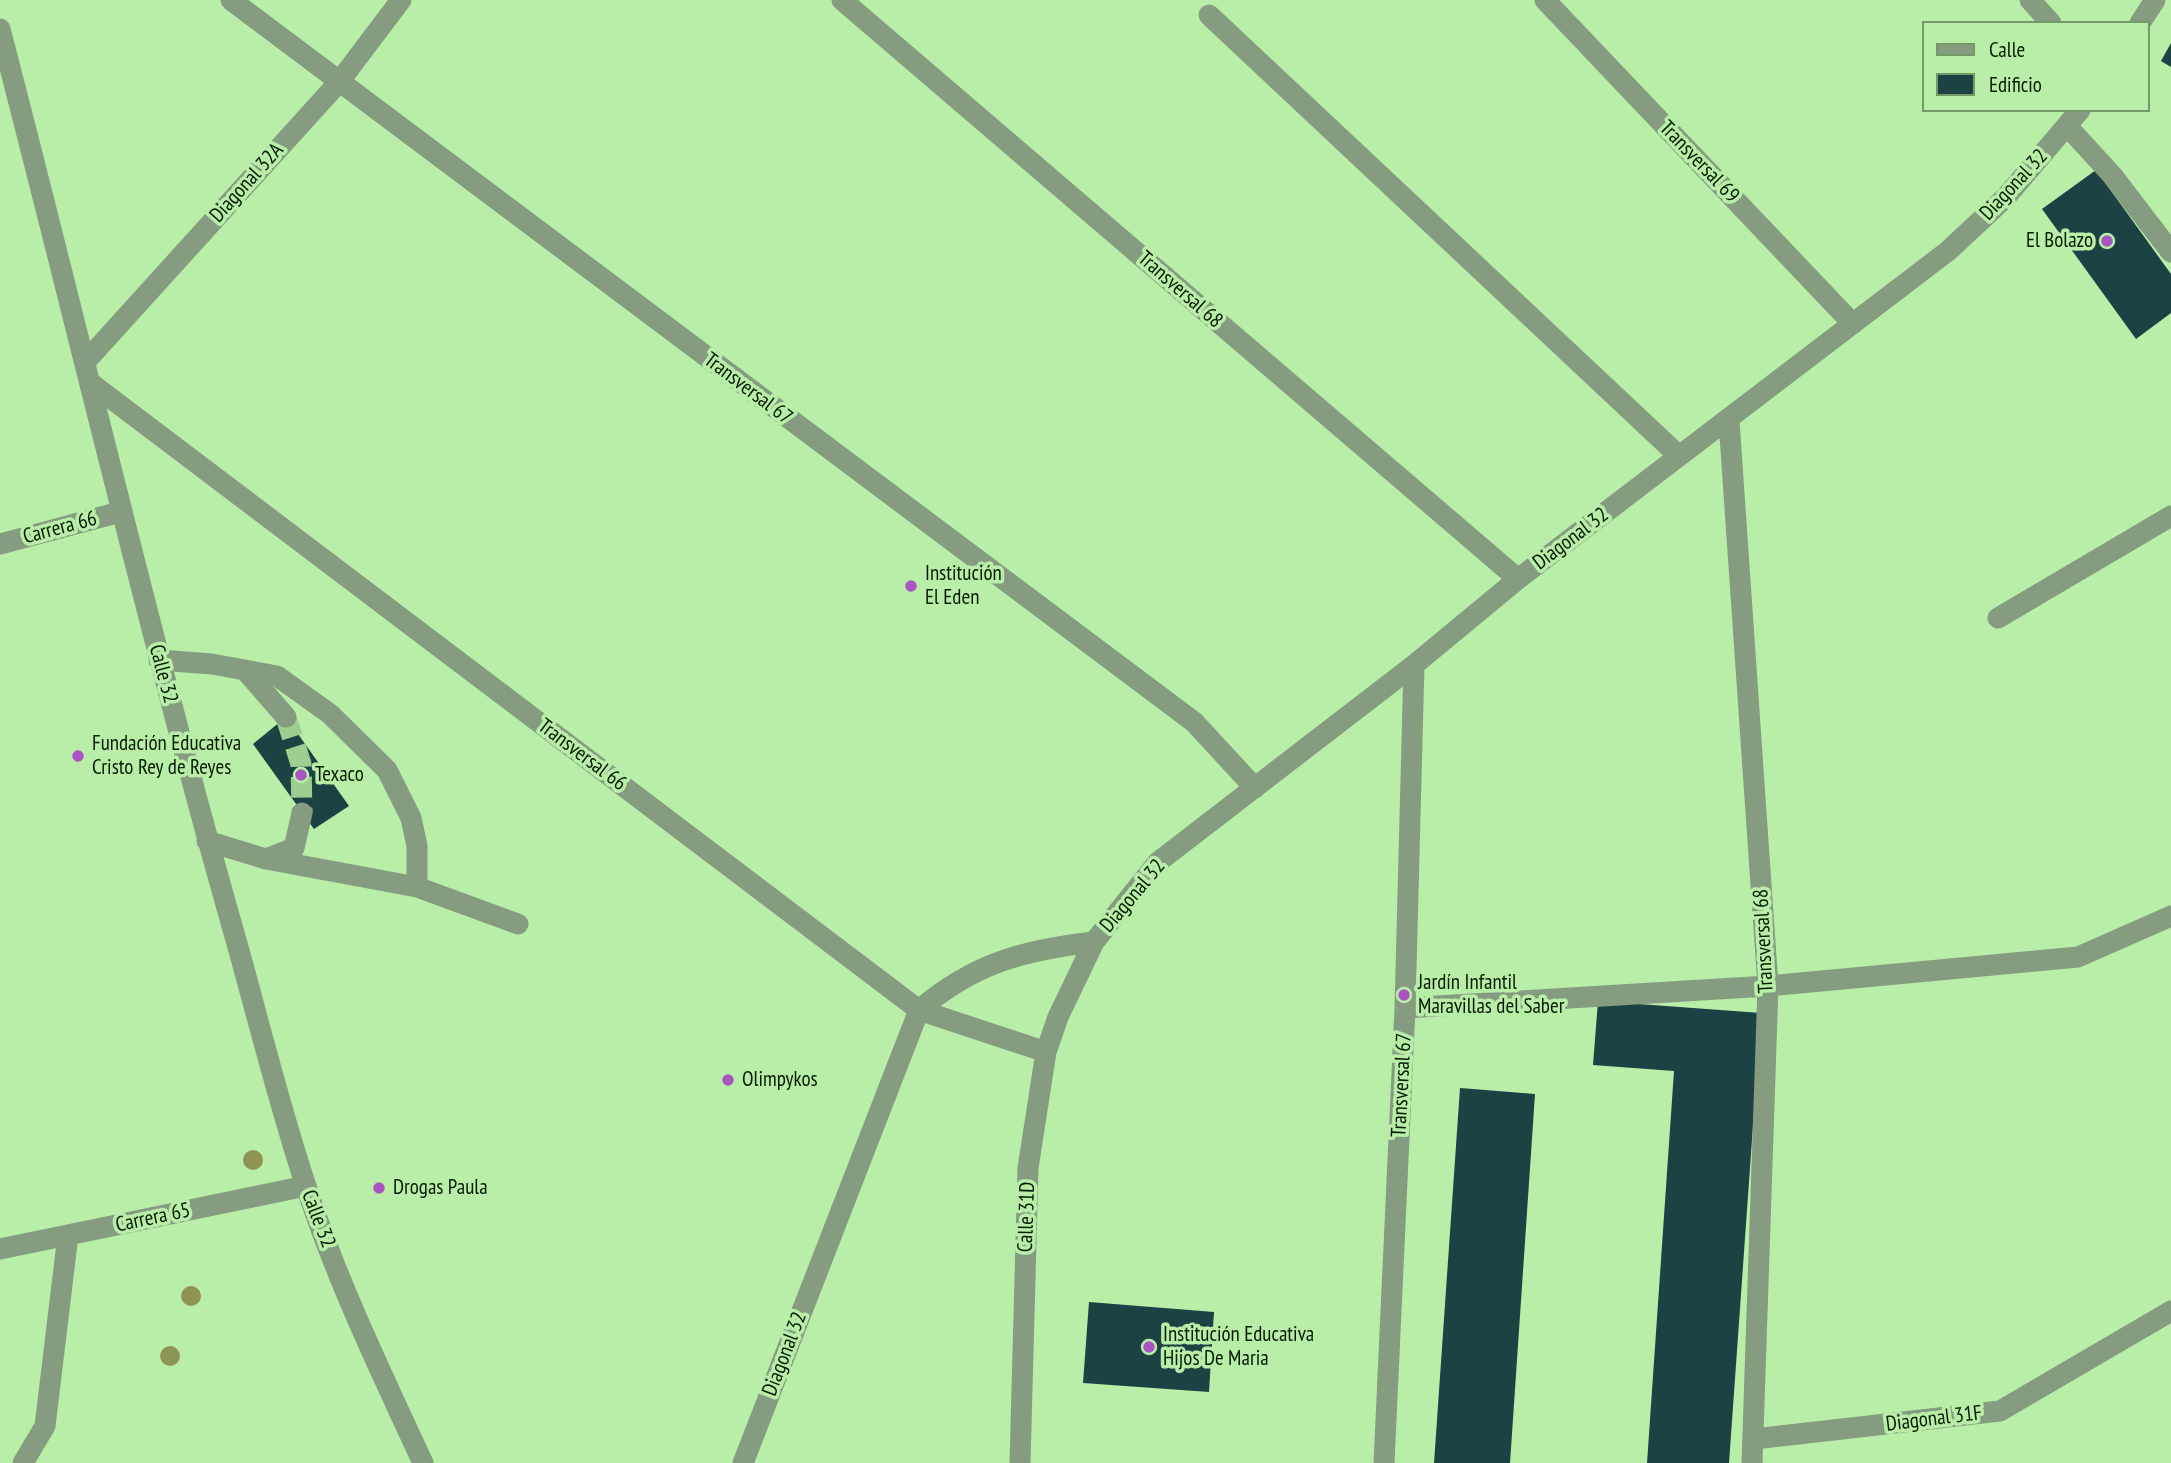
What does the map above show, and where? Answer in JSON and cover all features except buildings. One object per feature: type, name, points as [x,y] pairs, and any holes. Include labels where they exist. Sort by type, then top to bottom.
[{"type":"street","name":"Transversal 67","points":[[231,0],[1194,723],[1255,788]]},
{"type":"street","name":"Diagonal 32A","points":[[86,361],[339,82],[401,0]]},
{"type":"street","name":"Transversal 68","points":[[842,0],[1518,579]]},
{"type":"street","name":"Transversal 69","points":[[1545,0],[1853,324]]},
{"type":"street","points":[[2030,0],[2049,21]]},
{"type":"street","points":[[2141,21],[2155,0]]},
{"type":"street","points":[[1209,15],[1679,456]]},
{"type":"street","name":"Calle 32","points":[[0,29],[92,384],[120,512],[159,660],[207,841],[306,1186],[365,1339],[423,1463]]},
{"type":"street","name":"Diagonal 32","points":[[1075,978],[1094,942],[1158,862],[1414,665],[1518,579],[1729,421],[1948,251],[2006,197],[2074,118]]},
{"type":"street","points":[[2074,118],[2112,176],[2171,252]]},
{"type":"street","name":"Transversal 66","points":[[92,384],[919,1010],[1046,1052]]},
{"type":"street","name":"Transversal 68","points":[[1729,421],[1768,986],[1752,1463]]},
{"type":"street","name":"Carrera 66","points":[[0,544],[120,512]]},
{"type":"street","points":[[1998,618],[2171,516]]},
{"type":"street","points":[[159,660],[277,676],[330,714],[387,770],[411,818],[418,846],[417,887]]},
{"type":"street","name":"Transversal 67","points":[[1384,1463],[1405,1008],[1414,665]]},
{"type":"street","points":[[245,670],[286,717]]},
{"type":"street","points":[[266,859],[294,848],[302,813]]},
{"type":"street","points":[[207,841],[266,859],[417,887],[518,924]]},
{"type":"street","points":[[1405,1008],[1768,986],[2078,957],[2171,916]]},
{"type":"street","points":[[919,1010],[949,985],[995,962],[1044,948],[1094,942]]},
{"type":"street","name":"Calle 31D","points":[[1020,1463],[1028,1168],[1046,1052],[1075,978]]},
{"type":"street","name":"Diagonal 32","points":[[743,1463],[919,1010]]},
{"type":"street","name":"Carrera 65","points":[[0,1249],[306,1186]]},
{"type":"street","points":[[23,1463],[44,1426],[68,1235]]},
{"type":"street","name":"Diagonal 31F","points":[[1754,1439],[2000,1411],[2171,1311]]},
{"type":"tunnel","points":[[286,717],[301,764],[302,813]]},
{"type":"place","name":"El Bolazo","points":[[2107,241]]},
{"type":"place","name":"Institución El Eden","points":[[911,586]]},
{"type":"place","name":"Fundación Educativa Cristo Rey de Reyes","points":[[78,756]]},
{"type":"place","name":"Texaco","points":[[301,775]]},
{"type":"place","name":"Jardín Infantil Maravillas del Saber","points":[[1404,995]]},
{"type":"place","name":"Olimpykos","points":[[728,1080]]},
{"type":"place","name":"Drogas Paula","points":[[379,1188]]},
{"type":"place","name":"Institución Educativa Hijos De Maria","points":[[1149,1347]]}]
